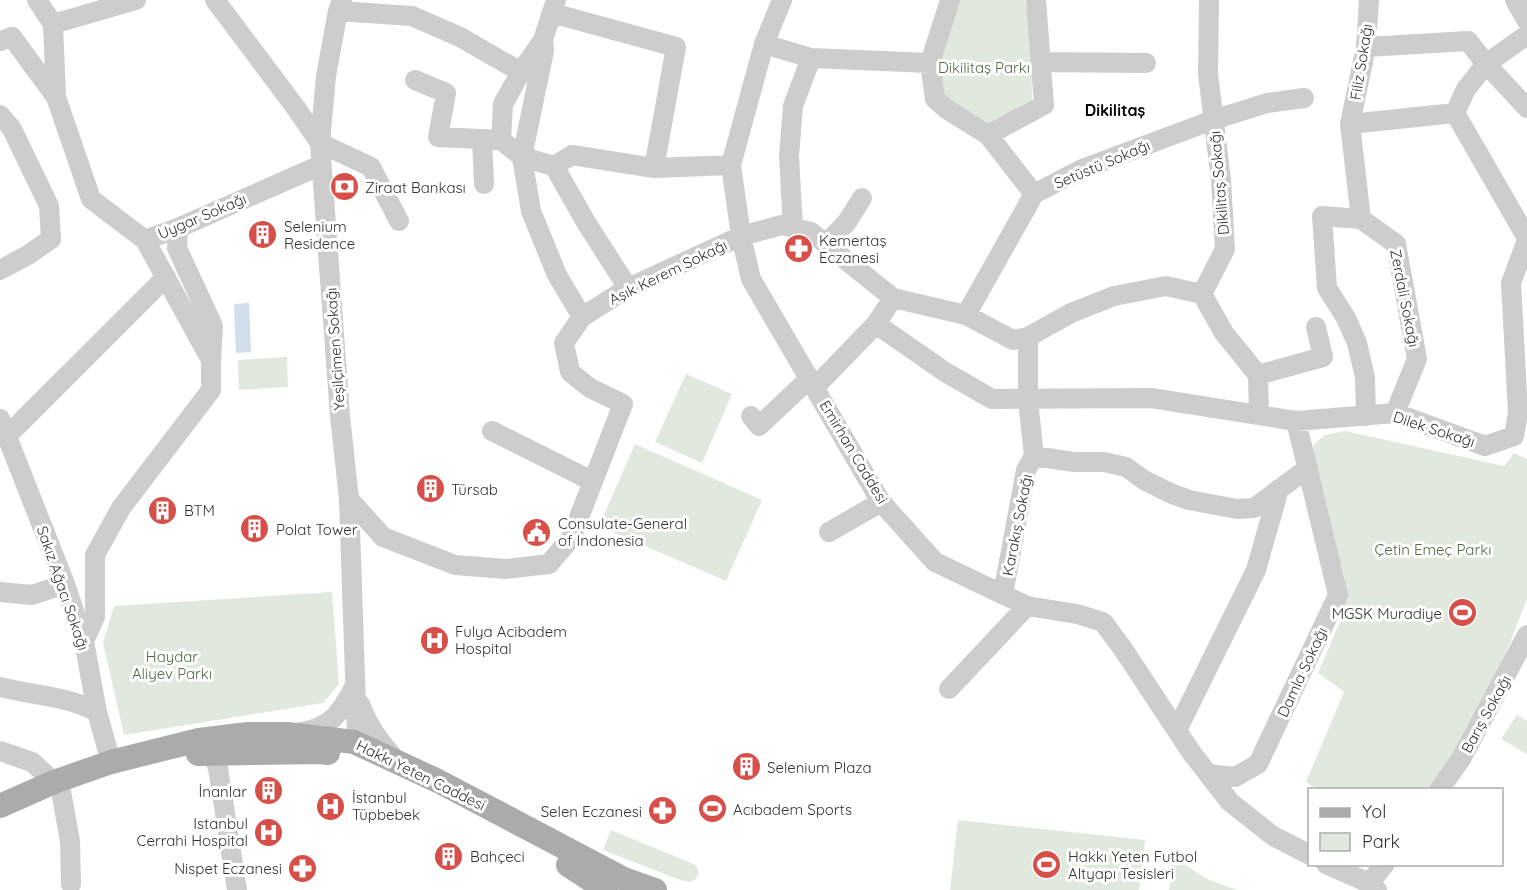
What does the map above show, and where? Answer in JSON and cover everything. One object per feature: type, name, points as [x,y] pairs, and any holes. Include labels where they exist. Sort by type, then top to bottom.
[{"type":"main road","name":"Hakkı Yeten Caddesi","points":[[0,819],[52,787],[170,759],[249,734],[287,735],[399,763],[438,781],[624,879],[655,890]]},
{"type":"main road","name":"Hakkı Yeten Caddesi","points":[[0,806],[111,762],[148,751],[210,746],[359,752],[380,767],[500,826],[606,890]]},
{"type":"street","points":[[37,0],[53,24],[136,0]]},
{"type":"street","points":[[215,0],[320,143],[371,167],[399,221]]},
{"type":"street","name":"Emirhan Caddesi","points":[[782,0],[764,44],[731,165],[741,236],[751,279],[881,502],[935,562],[1027,606],[1077,614],[1103,621],[1177,730],[1230,802],[1273,836],[1308,854]]},
{"type":"street","points":[[950,0],[930,63],[935,99],[988,135],[1034,194],[966,315]]},
{"type":"street","points":[[988,135],[1044,105],[1036,0]]},
{"type":"street","name":"Dikilitaş Sokağı","points":[[1202,294],[1225,249],[1221,180],[1208,74],[1209,0]]},
{"type":"street","name":"Filiz Sokağı","points":[[1350,124],[1366,46],[1369,0]]},
{"type":"street","points":[[1515,0],[1527,21]]},
{"type":"street","points":[[340,6],[412,16],[460,37],[521,72]]},
{"type":"street","name":"Yeşilçimen Sokağı","points":[[340,6],[326,76],[320,143],[340,416],[349,499],[354,687],[359,752]]},
{"type":"street","points":[[484,184],[491,139],[503,104],[543,40],[554,6],[676,47],[654,168]]},
{"type":"street","name":"Uygar Sokağı","points":[[53,24],[56,97],[91,199],[146,240],[321,165]]},
{"type":"street","points":[[1455,113],[1466,89],[1486,64],[1527,35]]},
{"type":"street","points":[[0,41],[12,37],[56,97]]},
{"type":"street","points":[[543,40],[544,51],[522,157],[531,211],[557,275],[582,317]]},
{"type":"street","points":[[1366,46],[1468,41],[1527,108]]},
{"type":"street","points":[[764,44],[811,58],[930,63]]},
{"type":"street","points":[[811,58],[793,106],[789,156],[793,228],[811,232],[893,298],[966,315],[1013,340],[1028,337],[1071,313],[1114,296],[1166,286],[1202,294],[1224,333],[1258,375],[1259,415]]},
{"type":"street","points":[[1041,62],[1146,63]]},
{"type":"street","points":[[414,80],[446,93],[438,136],[491,139],[522,157],[554,166],[587,224],[628,288]]},
{"type":"street","name":"Setüstü Sokağı","points":[[1034,194],[1082,169],[1213,120],[1267,103],[1304,98]]},
{"type":"street","points":[[1366,416],[1365,377],[1357,343],[1346,318],[1327,288],[1322,216],[1361,219],[1350,124],[1455,113]]},
{"type":"street","points":[[1455,113],[1527,239]]},
{"type":"street","points":[[0,115],[12,129],[49,206],[51,239],[0,270]]},
{"type":"street","points":[[554,166],[572,155],[654,168],[731,165]]},
{"type":"street","points":[[826,244],[847,222],[862,198]]},
{"type":"street","name":"Zerdali Sokağı","points":[[1361,219],[1396,244],[1417,359],[1395,413]]},
{"type":"street","name":"Aşık Kerem Sokağı","points":[[349,499],[384,537],[455,565],[506,569],[549,564],[571,538],[623,404],[590,388],[570,372],[564,344],[582,317],[628,288],[741,236],[782,225],[793,228]]},
{"type":"street","points":[[84,641],[95,617],[95,555],[121,508],[211,390],[213,326],[177,248],[178,228]]},
{"type":"street","name":"Dilek Sokağı","points":[[1296,421],[1395,413],[1485,446],[1514,436],[1521,427],[1518,413],[1511,283],[1527,239]]},
{"type":"street","points":[[146,240],[212,360]]},
{"type":"street","points":[[3,428],[166,276]]},
{"type":"street","points":[[751,416],[759,426],[813,383],[876,324],[893,298]]},
{"type":"street","points":[[876,324],[945,372],[992,399],[1151,398],[1296,421]]},
{"type":"street","points":[[1258,375],[1323,357],[1316,327]]},
{"type":"street","name":"Karakış Sokağı","points":[[1003,594],[1026,470],[1035,456],[1028,400],[1028,337]]},
{"type":"street","name":"Damla Sokağı","points":[[1208,774],[1235,777],[1258,764],[1338,595],[1296,421]]},
{"type":"street","name":"Sakız Ağacı Sokağı","points":[[3,428],[65,584],[84,641],[96,712],[111,762]]},
{"type":"street","points":[[492,431],[592,481]]},
{"type":"street","name":"Karakış Sokağı","points":[[1035,456],[1074,462],[1104,462],[1126,467],[1144,480],[1170,493],[1189,500],[1237,510],[1254,508],[1308,468]]},
{"type":"street","points":[[1177,730],[1256,570],[1279,489]]},
{"type":"street","points":[[829,532],[881,502]]},
{"type":"street","points":[[0,592],[32,595],[65,584]]},
{"type":"street","points":[[949,689],[1027,606]]},
{"type":"street","name":"Barış Sokağı","points":[[1441,788],[1461,759],[1527,636]]},
{"type":"street","points":[[60,698],[84,678],[89,667]]},
{"type":"street","points":[[0,687],[78,702],[96,712]]},
{"type":"street","points":[[287,735],[315,730],[333,720],[345,705],[354,687]]},
{"type":"street","name":"Yeşilçimen Sokağı","points":[[354,687],[366,720],[377,738],[399,763]]},
{"type":"street","points":[[210,746],[218,768],[237,890]]},
{"type":"street","points":[[0,751],[32,762],[52,787],[70,841],[71,884]]},
{"type":"street","points":[[0,759],[52,787]]},
{"type":"street","points":[[1330,866],[1373,886],[1384,866]]},
{"type":"green space","name":"Dikilitaş Parkı","points":[[957,0],[1025,0],[1031,35],[1032,100],[990,124],[945,106],[933,66]]},
{"type":"green space","points":[[287,357],[288,387],[239,390],[238,360]]},
{"type":"green space","points":[[686,374],[732,394],[702,463],[655,442]]},
{"type":"green space","name":"Çetin Emeç Parkı","points":[[1345,431],[1504,466],[1514,453],[1527,459],[1527,599],[1508,648],[1458,752],[1429,788],[1315,788],[1306,782],[1344,692],[1318,673],[1344,612],[1344,576],[1318,486],[1313,445],[1325,435]]},
{"type":"green space","points":[[635,444],[762,500],[726,581],[599,526]]},
{"type":"green space","name":"Haydar Aliyev Parkı","points":[[332,592],[339,684],[323,703],[124,735],[103,643],[114,606]]},
{"type":"green space","points":[[1517,715],[1527,721],[1527,754],[1501,739]]},
{"type":"green space","name":"Hakkı Yeten Futbol Altyapı Tesisleri","points":[[958,820],[1145,840],[1139,890],[950,890]]},
{"type":"green space","points":[[611,830],[696,865],[699,873],[696,879],[691,882],[680,880],[603,850]]},
{"type":"green space","points":[[1176,859],[1207,879],[1237,890],[1169,890]]},
{"type":"water","points":[[249,303],[251,352],[236,353],[234,304]]},
{"type":"place","name":"Ziraat Bankası","points":[[344,187]]},
{"type":"place","name":"Selenium Residence","points":[[263,235]]},
{"type":"place","name":"Kemertaş Eczanesi","points":[[798,249]]},
{"type":"place","name":"Türsab","points":[[430,489]]},
{"type":"place","name":"BTM","points":[[163,510]]},
{"type":"place","name":"Polat Tower","points":[[255,529]]},
{"type":"place","name":"Consulate-General of Indonesia","points":[[537,532]]},
{"type":"place","name":"MGSK Muradiye","points":[[1463,613]]},
{"type":"place","name":"Fulya Acibadem Hospital","points":[[434,640]]},
{"type":"place","name":"Selenium Plaza","points":[[746,767]]},
{"type":"place","name":"İnanlar","points":[[268,791]]},
{"type":"place","name":"İstanbul Tüpbebek","points":[[331,806]]},
{"type":"place","name":"Acıbadem Sports","points":[[712,809]]},
{"type":"place","name":"Selen Eczanesi","points":[[663,811]]},
{"type":"place","name":"Istanbul Cerrahi Hospital","points":[[269,832]]},
{"type":"place","name":"Bahçeci","points":[[449,856]]},
{"type":"place","name":"Hakkı Yeten Futbol Altyapı Tesisleri","points":[[1047,865]]},
{"type":"place","name":"Nispet Eczanesi","points":[[303,868]]},
{"type":"district","name":"Dikilitaş","points":[[1115,110]]}]
